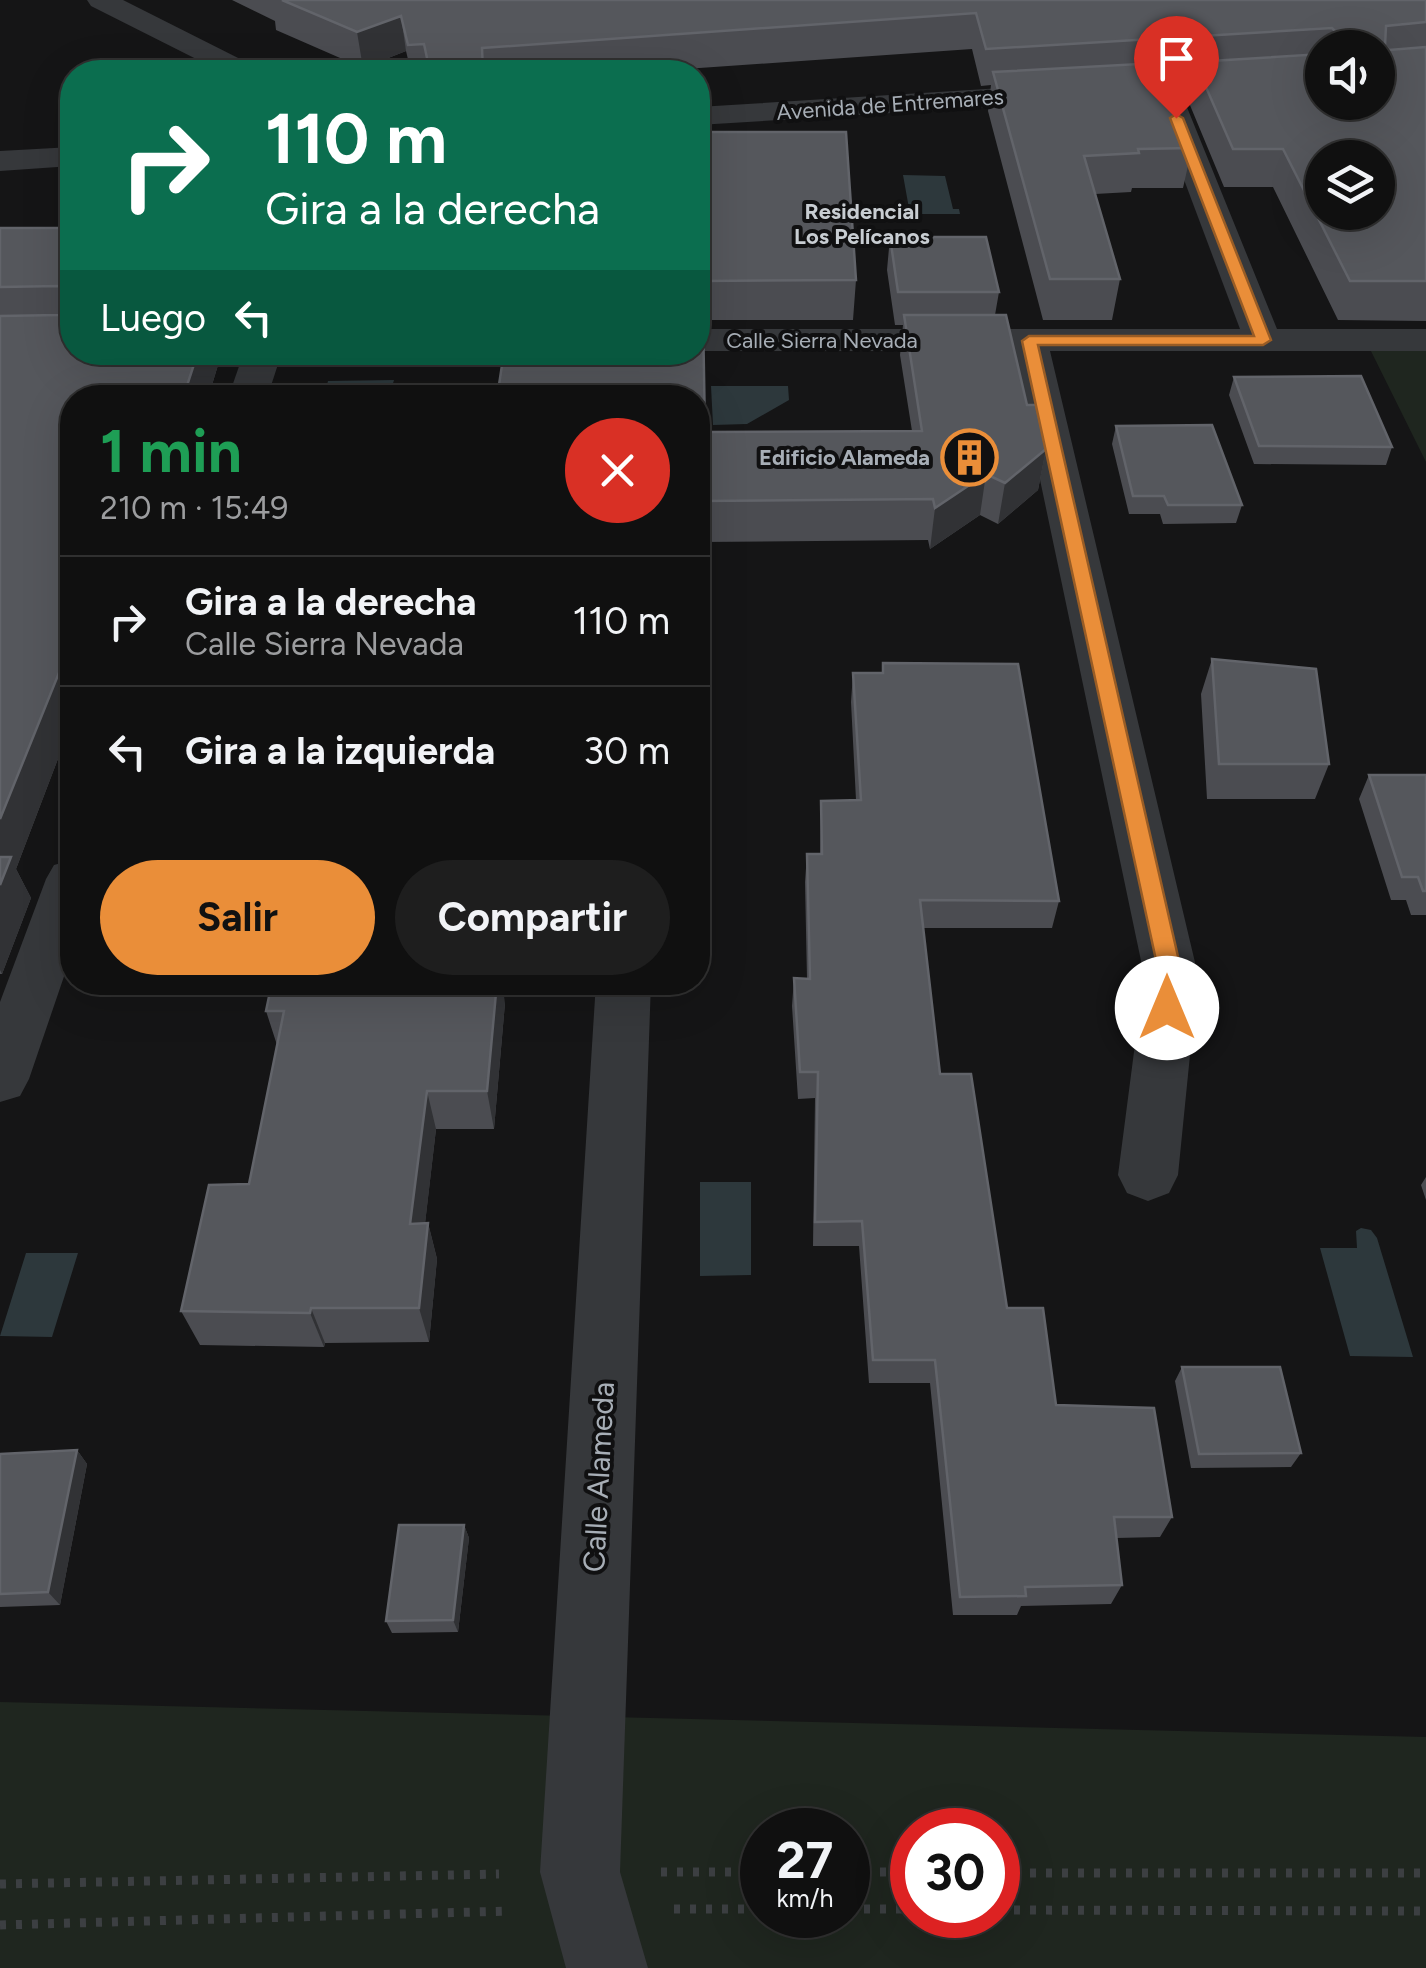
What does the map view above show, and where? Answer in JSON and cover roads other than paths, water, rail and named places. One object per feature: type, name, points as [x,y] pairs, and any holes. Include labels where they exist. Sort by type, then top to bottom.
[{"type":"street","points":[[101,0],[220,60]]},
{"type":"street","name":"Avenida de Entremares","points":[[710,115],[1305,78]]},
{"type":"street","points":[[1164,86],[1263,340]]},
{"type":"street","points":[[0,161],[60,157]]},
{"type":"street","name":"Calle Sierra Nevada","points":[[710,340],[1426,340]]},
{"type":"street","points":[[1029,341],[1171,974],[1148,1175]]},
{"type":"street","points":[[0,1080],[60,912]]},
{"type":"street","name":"Calle Alameda","points":[[591,1916],[624,995]]},
{"type":"place","name":"Edificio Alameda","points":[[969,457]]},
{"type":"district","name":"Residencial Los Pelícanos","points":[[862,224]]}]
